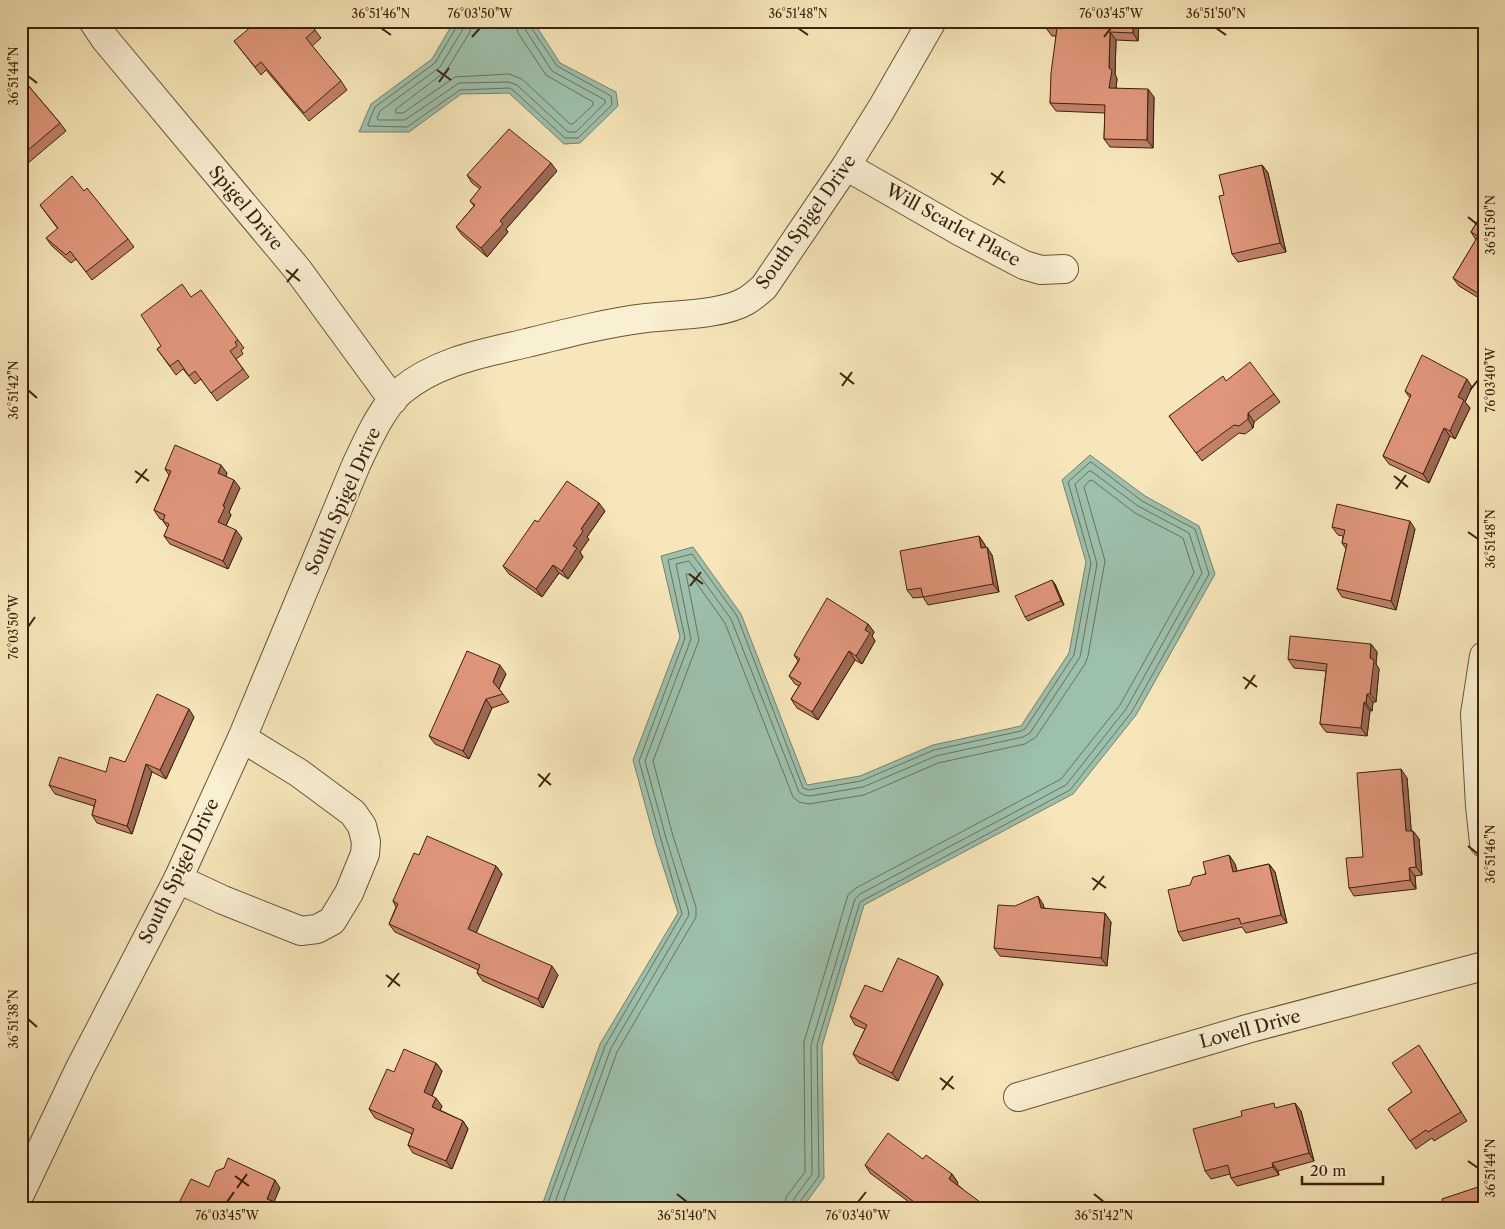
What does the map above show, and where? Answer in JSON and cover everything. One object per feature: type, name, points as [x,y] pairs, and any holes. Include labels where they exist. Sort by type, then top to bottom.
[{"type":"street","name":"Spigel Drive","points":[[92,21],[298,270],[393,400]]},
{"type":"street","name":"South Spigel Drive","points":[[21,1192],[84,1062],[178,879],[242,738],[356,465],[373,429],[400,391],[424,375],[456,360],[574,331],[636,320],[724,309],[746,301],[764,287],[846,166],[932,21]]},
{"type":"street","name":"Will Scarlet Place","points":[[846,166],[961,232],[1024,265],[1041,270],[1064,269]]},
{"type":"street","points":[[1484,656],[1475,714],[1484,842]]},
{"type":"street","points":[[178,879],[223,900],[301,931],[318,930],[332,921],[349,893],[365,854],[366,842],[362,826],[353,813],[299,772],[242,738]]},
{"type":"street","name":"Lovell Drive","points":[[1018,1097],[1246,1029],[1484,966]]},
{"type":"water","points":[[452,21],[533,21],[560,63],[616,92],[618,106],[580,143],[564,144],[509,93],[461,94],[409,132],[359,132],[371,104],[432,59],[453,23]]},
{"type":"water","points":[[1090,455],[1145,496],[1199,526],[1215,574],[1136,715],[1073,794],[864,905],[822,1046],[824,1178],[802,1208],[541,1208],[600,1044],[678,913],[655,841],[633,760],[680,637],[661,556],[693,547],[741,614],[807,785],[860,776],[933,745],[1021,726],[1069,653],[1086,562],[1062,480]]},
{"type":"building","points":[[258,21],[308,21],[315,30],[306,38],[341,81],[304,113],[261,62],[255,67],[234,41]]},
{"type":"building","points":[[1047,21],[1133,21],[1133,33],[1110,32],[1109,68],[1112,70],[1109,88],[1148,89],[1147,140],[1104,139],[1105,105],[1050,103],[1051,73],[1057,28],[1046,28]]},
{"type":"building","points":[[21,77],[60,123],[21,156]]},
{"type":"building","points":[[509,129],[551,163],[500,221],[503,224],[481,248],[456,227],[475,205],[470,201],[481,187],[467,175]]},
{"type":"building","points":[[1262,165],[1280,243],[1232,254],[1219,196],[1224,195],[1219,175]]},
{"type":"building","points":[[72,176],[84,191],[87,188],[128,239],[86,272],[70,251],[66,255],[46,238],[58,228],[40,205]]},
{"type":"building","points":[[1484,210],[1484,297],[1453,278],[1478,236],[1471,232]]},
{"type":"building","points":[[182,284],[191,297],[201,290],[238,340],[235,342],[237,346],[230,351],[243,369],[211,393],[195,371],[189,376],[178,360],[170,366],[157,349],[161,346],[141,315]]},
{"type":"building","points":[[1422,355],[1467,379],[1458,397],[1464,400],[1450,431],[1444,428],[1423,474],[1383,456],[1411,395],[1405,391]]},
{"type":"building","points":[[1250,362],[1274,394],[1248,413],[1248,419],[1239,426],[1234,425],[1196,453],[1169,416],[1223,376],[1226,381]]},
{"type":"building","points":[[175,445],[221,465],[218,473],[234,480],[218,522],[236,530],[223,561],[164,536],[169,524],[163,521],[165,515],[154,510],[171,471],[165,469]]},
{"type":"building","points":[[567,481],[599,503],[581,529],[583,531],[573,546],[577,548],[562,571],[553,565],[536,589],[503,566],[535,520],[538,522]]},
{"type":"building","points":[[1337,504],[1410,521],[1391,601],[1337,589],[1347,544],[1342,543],[1345,530],[1332,527]]},
{"type":"building","points":[[979,536],[981,548],[987,547],[993,584],[923,597],[921,588],[907,590],[900,551]]},
{"type":"building","points":[[1052,580],[1061,601],[1025,617],[1015,596]]},
{"type":"building","points":[[827,598],[868,624],[865,630],[870,633],[856,656],[849,651],[812,712],[791,699],[801,683],[789,676],[800,659],[794,655]]},
{"type":"building","points":[[1290,636],[1371,644],[1370,658],[1374,660],[1370,694],[1367,694],[1366,703],[1364,702],[1361,728],[1320,724],[1327,664],[1288,659]]},
{"type":"building","points":[[467,651],[500,665],[493,682],[503,694],[486,699],[463,751],[429,736]]},
{"type":"building","points":[[157,694],[189,709],[160,770],[146,764],[127,826],[92,815],[96,800],[49,785],[59,757],[106,772],[110,757],[125,762]]},
{"type":"building","points":[[1401,769],[1406,831],[1413,831],[1416,867],[1409,868],[1410,880],[1349,888],[1346,858],[1363,857],[1357,773]]},
{"type":"building","points":[[427,836],[496,866],[468,929],[552,966],[538,999],[477,973],[480,965],[389,924],[398,904],[393,901],[414,853],[419,855]]},
{"type":"building","points":[[1229,855],[1233,872],[1269,864],[1281,915],[1241,924],[1239,918],[1178,932],[1168,890],[1190,885],[1193,877],[1206,874],[1203,862]]},
{"type":"building","points":[[1038,896],[1041,908],[1105,913],[1101,958],[994,948],[998,905],[1015,906]]},
{"type":"building","points":[[898,958],[938,976],[892,1073],[853,1054],[867,1025],[850,1016],[865,985],[882,992]]},
{"type":"building","points":[[1419,1045],[1461,1112],[1428,1132],[1426,1130],[1410,1141],[1388,1109],[1412,1092],[1392,1063]]},
{"type":"building","points":[[404,1049],[436,1063],[424,1092],[436,1098],[432,1107],[463,1121],[446,1161],[408,1145],[414,1129],[369,1109],[387,1069],[394,1072]]},
{"type":"building","points":[[1274,1103],[1275,1108],[1295,1103],[1309,1153],[1272,1163],[1273,1167],[1231,1178],[1228,1165],[1205,1171],[1193,1129],[1242,1116],[1241,1111]]},
{"type":"building","points":[[888,1133],[923,1159],[926,1155],[952,1174],[949,1179],[980,1202],[976,1208],[922,1208],[865,1165]]},
{"type":"building","points":[[228,1158],[275,1180],[267,1199],[275,1202],[273,1208],[177,1207],[191,1179],[209,1187],[216,1171],[224,1168]]},
{"type":"building","points":[[1484,1185],[1484,1208],[1444,1208],[1442,1199]]}]
